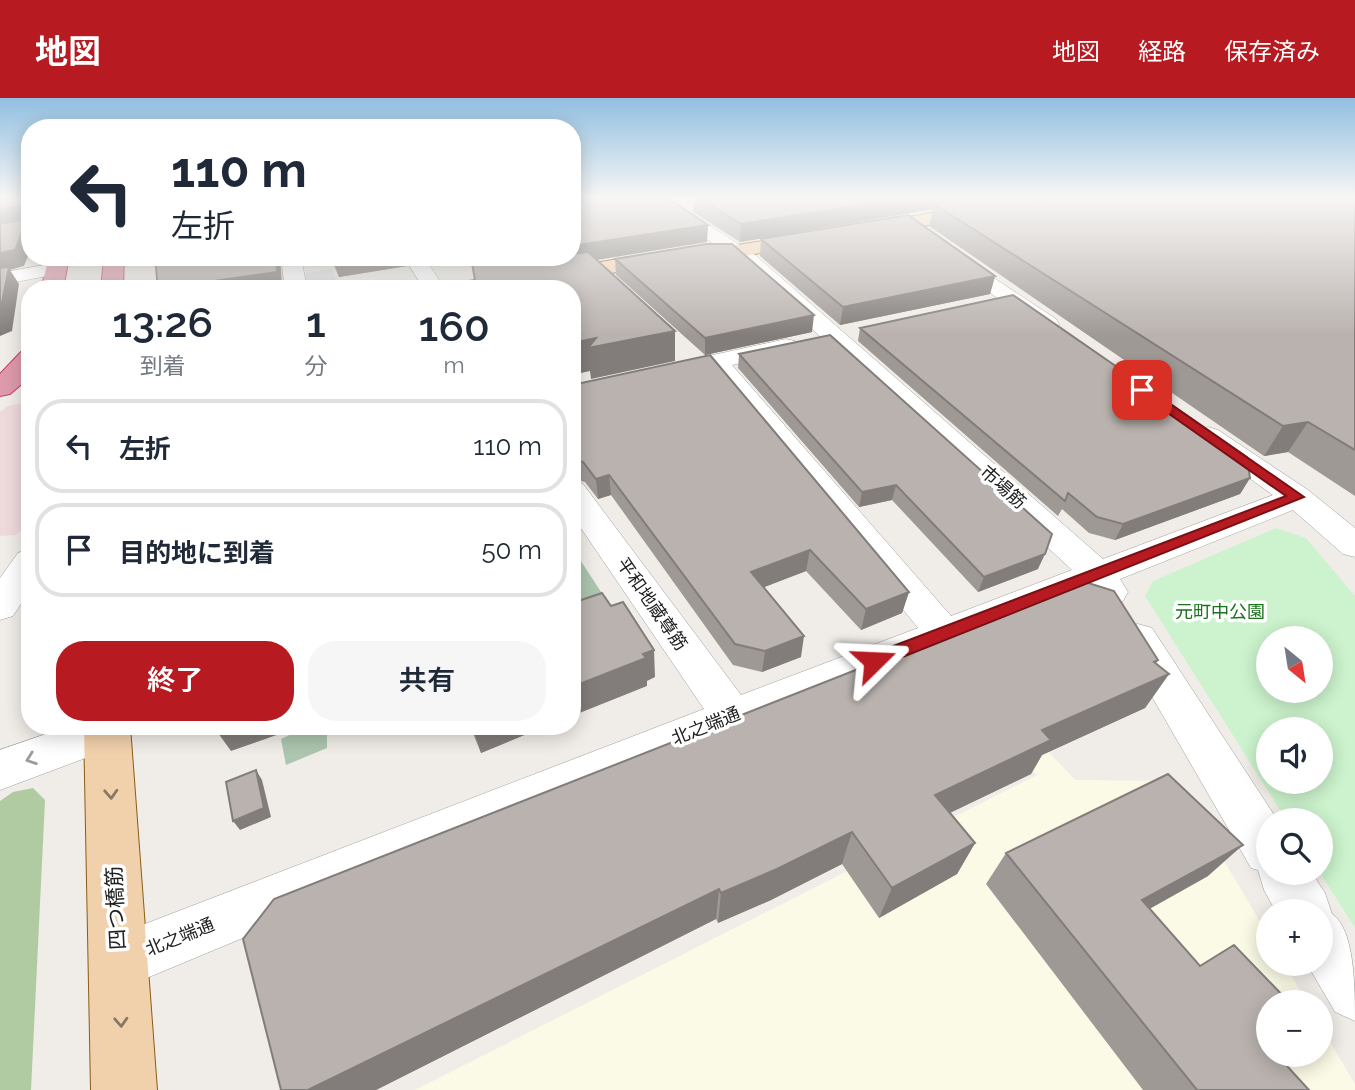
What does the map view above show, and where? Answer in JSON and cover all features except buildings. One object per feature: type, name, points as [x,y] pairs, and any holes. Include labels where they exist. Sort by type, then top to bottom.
[{"type":"highway","points":[[0,388],[20,367]]},
{"type":"main road","points":[[530,280],[744,243]]},
{"type":"main road","name":"四つ橋筋","points":[[108,735],[124,1090]]},
{"type":"street","name":"市場筋","points":[[717,243],[836,335],[1099,575],[1256,830]]},
{"type":"street","points":[[935,243],[1067,338]]},
{"type":"street","points":[[594,269],[619,292]]},
{"type":"street","points":[[0,279],[55,272]]},
{"type":"street","points":[[983,304],[1010,298]]},
{"type":"street","points":[[581,392],[863,330]]},
{"type":"street","points":[[677,347],[706,363],[944,634]]},
{"type":"street","points":[[1182,418],[1297,497],[1355,546]]},
{"type":"street","name":"北之端通","points":[[118,962],[732,716],[1297,497]]},
{"type":"street","name":"平和地蔵尊筋","points":[[581,510],[732,716]]},
{"type":"street","points":[[0,607],[21,575]]},
{"type":"street","points":[[0,770],[92,735]]},
{"type":"street","points":[[1333,956],[1355,992]]},
{"type":"shaded area","points":[[332,269],[336,280],[300,280],[299,274]]},
{"type":"shaded area","points":[[21,404],[21,531],[15,535],[0,536],[0,412],[8,406]]},
{"type":"shaded area","points":[[581,561],[605,598],[581,605]]},
{"type":"shaded area","points":[[1025,727],[1075,780],[1177,781],[1256,915],[1256,976],[1292,976],[1300,990],[1256,990],[1256,1067],[1333,1067],[1333,1047],[1355,1084],[1355,1090],[415,1090],[1037,775],[1002,737]]},
{"type":"shaded area","points":[[290,735],[327,735],[327,748],[286,765],[281,739]]},
{"type":"green space","name":"元町中公園","points":[[1276,528],[1306,538],[1355,596],[1355,928],[1328,885],[1333,885],[1333,808],[1279,808],[1270,794],[1333,794],[1333,717],[1256,717],[1256,772],[1145,596],[1153,581]]},
{"type":"green space","points":[[33,788],[45,800],[31,1090],[0,1090],[0,801],[13,792]]},
{"type":"route","points":[[874,661],[1297,497],[1142,390]]}]
